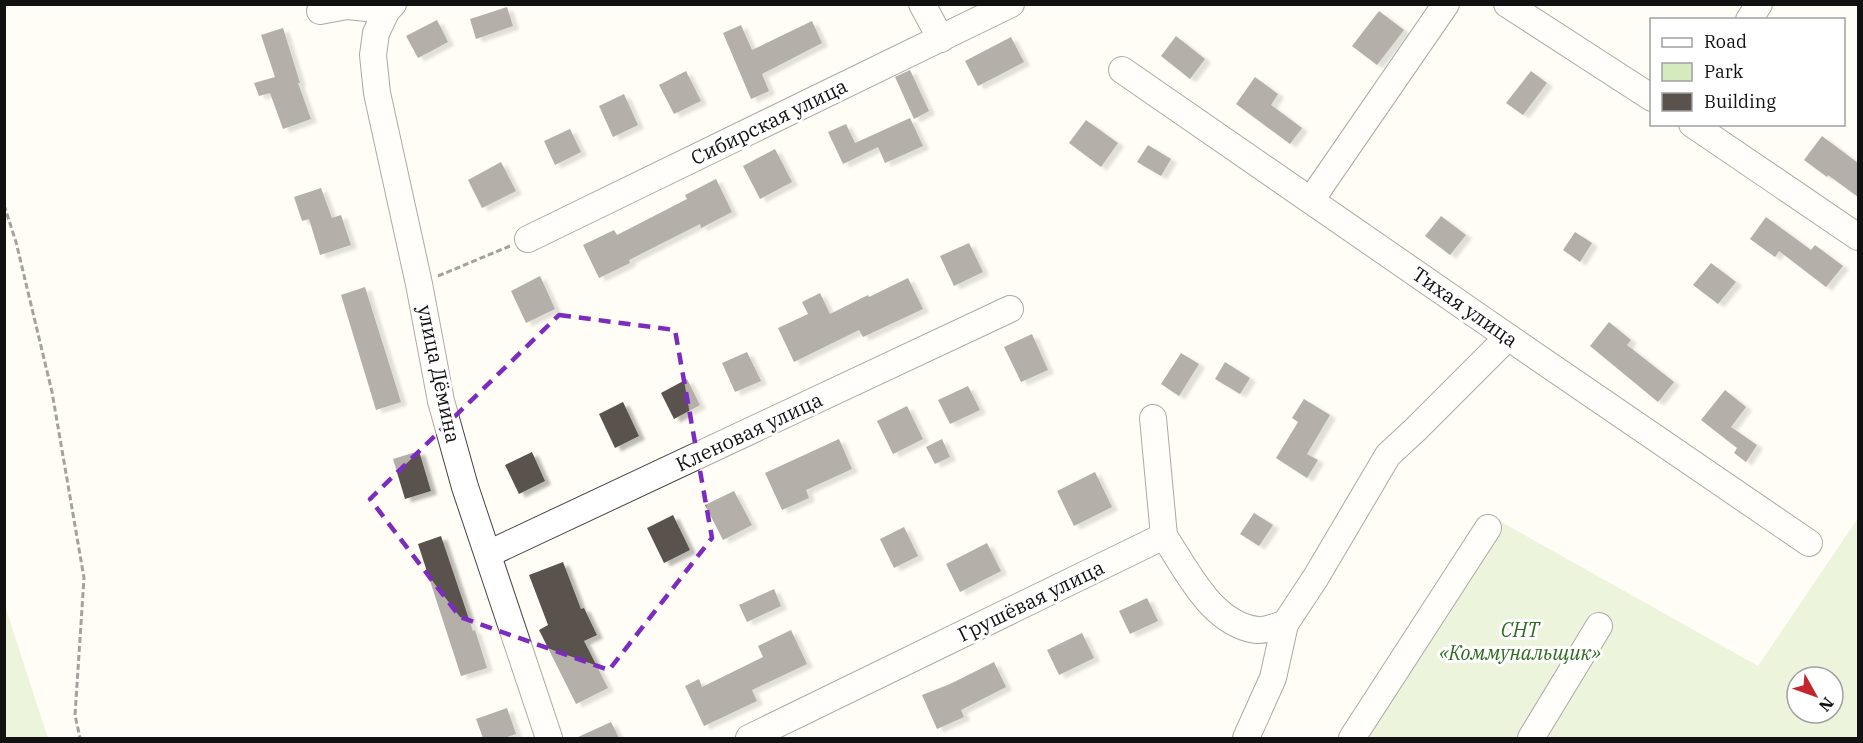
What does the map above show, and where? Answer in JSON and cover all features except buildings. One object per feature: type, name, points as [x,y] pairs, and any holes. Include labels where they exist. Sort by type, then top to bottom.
[{"type":"street","points":[[922,4],[941,39]]},
{"type":"street","name":"Сибирская улица","points":[[528,239],[1011,4]]},
{"type":"street","points":[[1311,200],[1446,4]]},
{"type":"street","points":[[1507,4],[1650,97]]},
{"type":"street","points":[[1750,18],[1759,4]]},
{"type":"street","points":[[320,11],[347,6],[390,7]]},
{"type":"street","name":"улица Дёмина","points":[[390,7],[376,33],[374,55],[377,93],[419,284],[441,401],[465,487],[549,738]]},
{"type":"street","name":"Тихая улица","points":[[1122,70],[1809,543]]},
{"type":"street","points":[[1695,126],[1858,237]]},
{"type":"street","name":"Кленовая улица","points":[[488,554],[1010,309]]},
{"type":"street","points":[[1246,738],[1273,678],[1284,624],[1316,577],[1388,455],[1508,337]]},
{"type":"street","points":[[1153,418],[1164,536],[1206,599],[1232,623],[1258,630],[1284,624]]},
{"type":"street","points":[[1352,738],[1488,528]]},
{"type":"street","name":"Грушёвая улица","points":[[748,738],[1164,536]]},
{"type":"street","points":[[1531,738],[1599,626]]},
{"type":"path","points":[[4,205],[16,242],[52,392],[84,578],[75,715],[80,738]]},
{"type":"path","points":[[419,284],[528,239]]},
{"type":"highlighted area","points":[[559,315],[675,330],[712,538],[609,670],[460,617],[370,499]]},
{"type":"green space","name":"СНТ «Коммунальщик»","points":[[1489,515],[1758,666],[1858,518],[1858,738],[1341,738]]},
{"type":"green space","points":[[5,606],[48,738],[5,738]]}]
